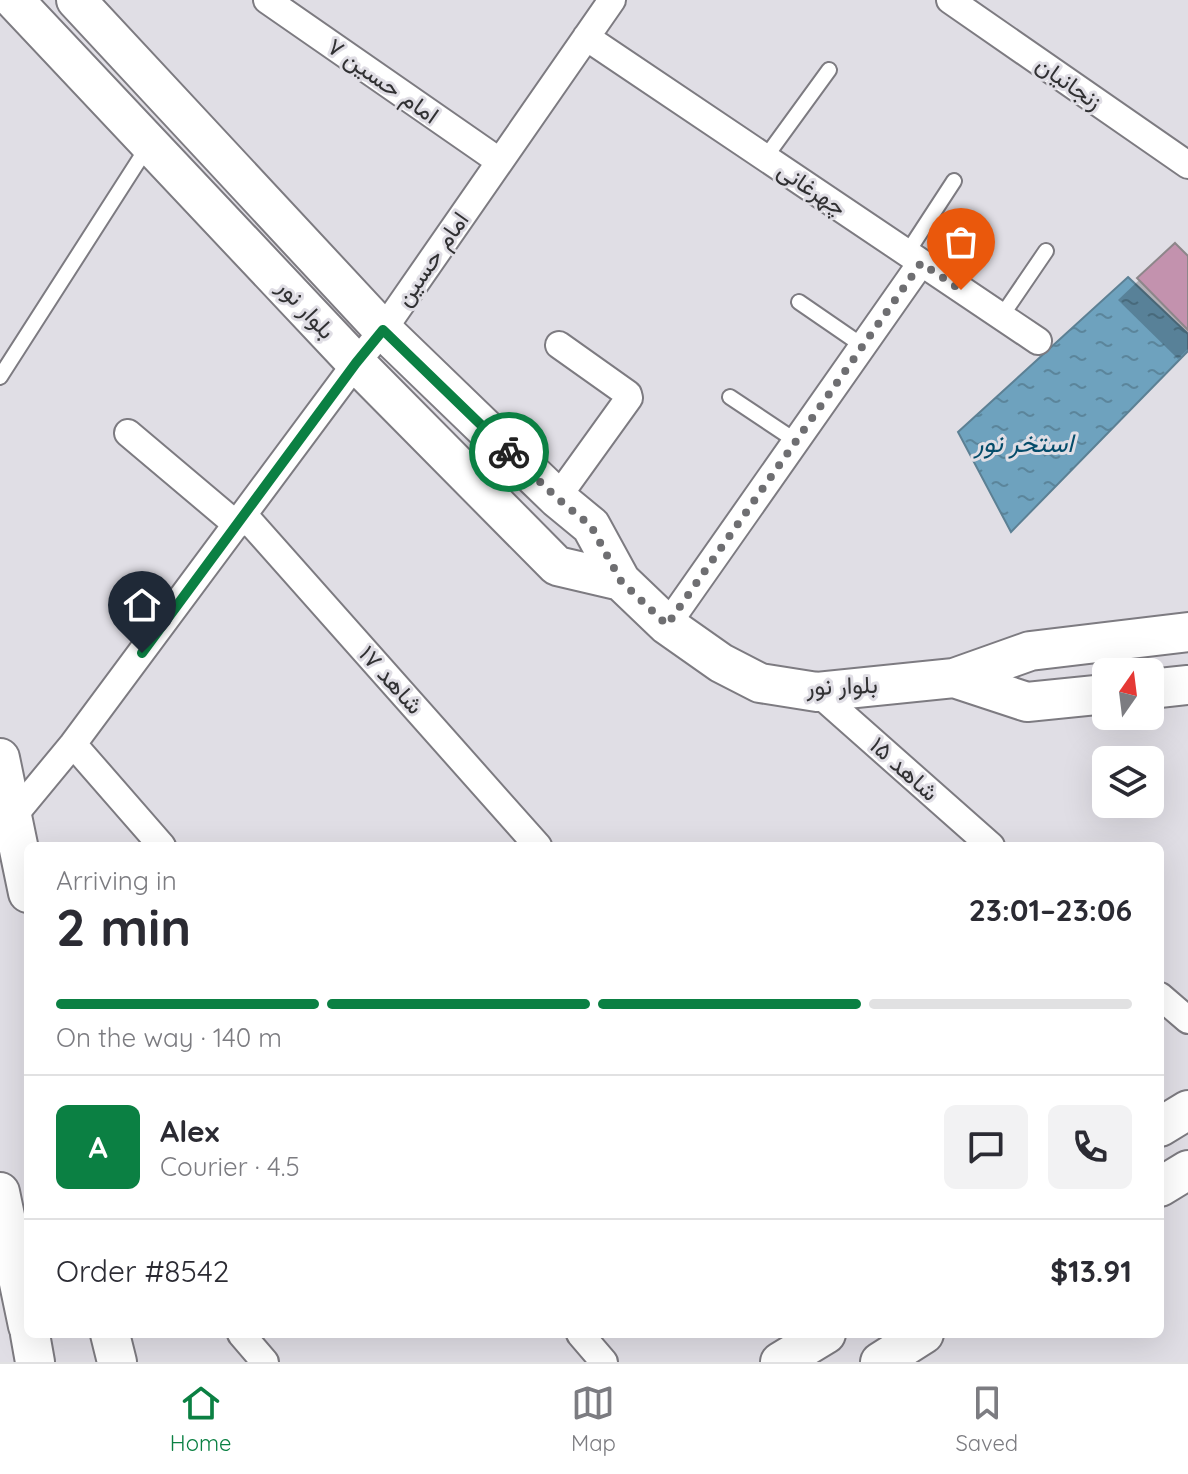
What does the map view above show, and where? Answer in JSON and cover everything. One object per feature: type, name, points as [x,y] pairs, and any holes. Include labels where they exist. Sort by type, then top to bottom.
[{"type":"street","name":"بلوار نور","points":[[14,0],[356,363],[557,566],[621,581]]},
{"type":"street","name":"بلوار نور","points":[[76,0],[383,330],[557,498],[591,526],[621,581],[667,625],[721,663],[760,683],[817,692],[954,678],[1030,651],[1188,632]]},
{"type":"street","name":"امام حسین ۷","points":[[267,0],[499,161]]},
{"type":"street","name":"امام حسین","points":[[11,819],[73,744],[383,330],[611,0]]},
{"type":"street","name":"زنجانیان","points":[[950,0],[1188,165]]},
{"type":"street","name":"چهرغانی","points":[[586,37],[1038,341]]},
{"type":"street","points":[[667,625],[863,346],[914,258]]},
{"type":"street","points":[[557,498],[629,398],[628,394],[559,345]]},
{"type":"street","name":"شاهد ۱۷","points":[[128,433],[241,520],[534,842]]},
{"type":"street","name":"بلوار نور","points":[[954,678],[1027,702],[1092,695]]},
{"type":"street","points":[[1164,688],[1188,685]]},
{"type":"street","name":"شاهد ۱۵","points":[[817,692],[986,842]]},
{"type":"street","points":[[73,744],[159,842]]},
{"type":"street","points":[[0,758],[24,876]]},
{"type":"street","points":[[1164,999],[1188,1020]]},
{"type":"street","points":[[1164,1125],[1188,1110]]},
{"type":"street","points":[[1164,1185],[1188,1170]]},
{"type":"street","points":[[0,1192],[24,1307]]},
{"type":"street","points":[[31,1338],[35,1362]]},
{"type":"street","points":[[111,1338],[117,1362]]},
{"type":"street","points":[[244,1338],[265,1362]]},
{"type":"street","points":[[583,1338],[604,1362]]},
{"type":"street","points":[[780,1362],[819,1338]]},
{"type":"street","points":[[880,1362],[918,1338]]},
{"type":"lane","points":[[765,158],[829,70]]},
{"type":"lane","points":[[0,377],[150,143]]},
{"type":"lane","points":[[914,258],[954,181]]},
{"type":"lane","points":[[1001,317],[1046,251]]},
{"type":"lane","points":[[799,302],[863,346]]},
{"type":"lane","points":[[730,397],[796,441]]},
{"type":"water","name":"استخر نور","points":[[1128,277],[1188,334],[1188,351],[1011,532],[958,432]]},
{"type":"building","points":[[1175,243],[1188,256],[1188,330],[1137,278]]},
{"type":"way so far","points":[[509,452],[591,526],[621,581],[667,625],[921,263],[961,290]]},
{"type":"route","points":[[142,653],[383,330],[509,452]]}]
